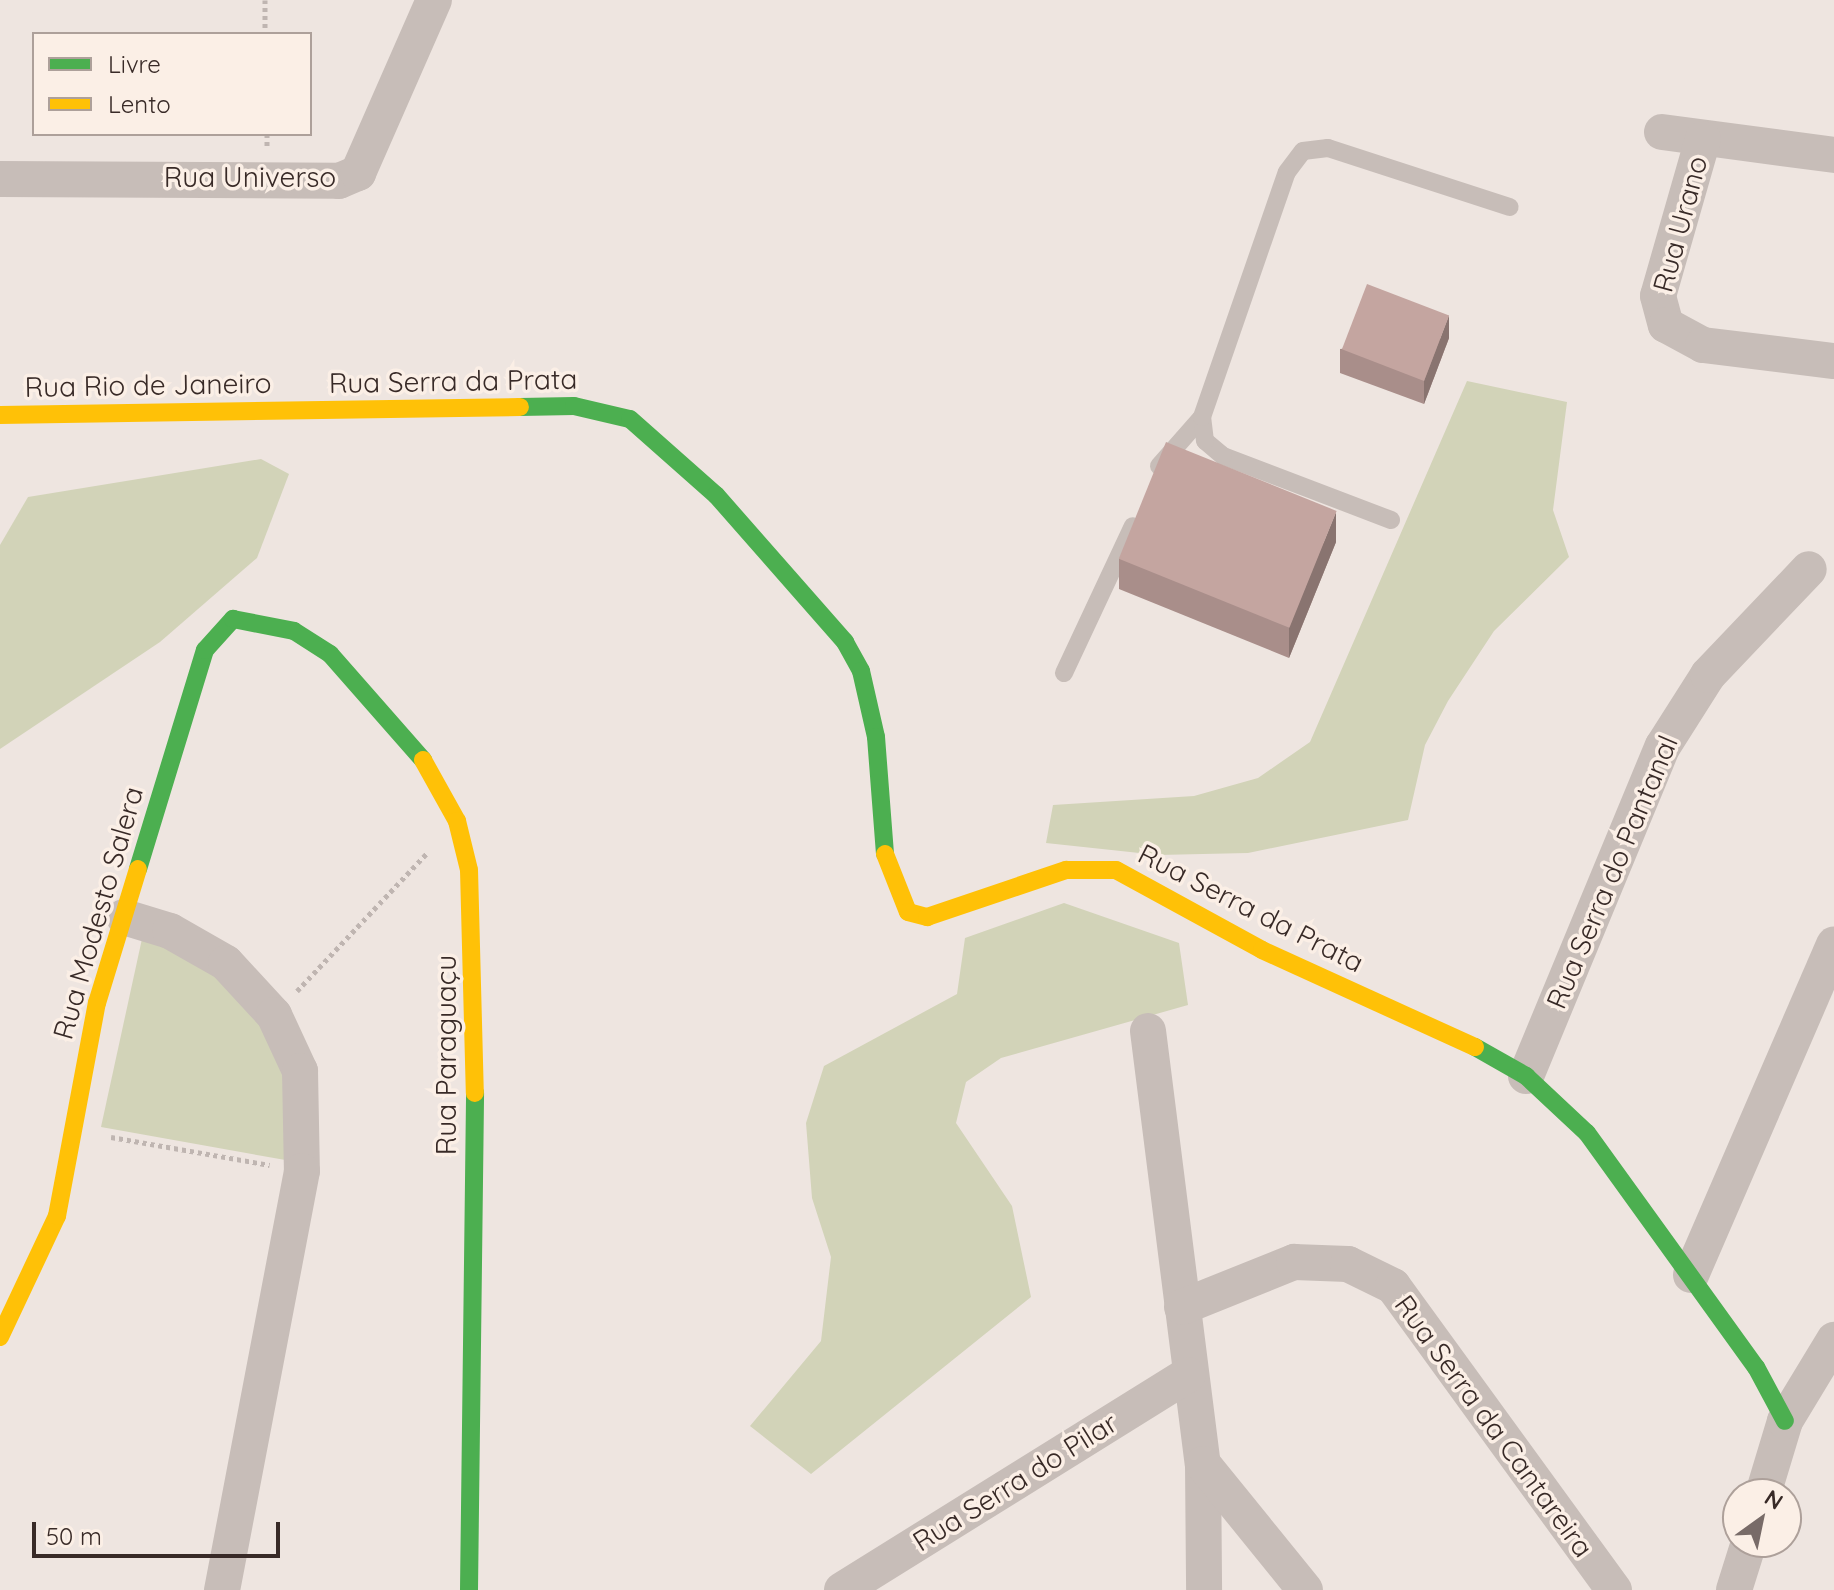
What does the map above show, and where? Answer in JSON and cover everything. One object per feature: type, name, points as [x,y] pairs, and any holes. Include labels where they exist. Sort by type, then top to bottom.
[{"type":"street","name":"Rua Universo","points":[[0,179],[339,181],[358,173],[434,0]]},
{"type":"street","points":[[1662,132],[1834,155]]},
{"type":"street","name":"Rua Urano","points":[[1703,139],[1658,296],[1666,325],[1703,345],[1834,361]]},
{"type":"street","name":"Rua Serra da Prata","points":[[298,411],[574,406],[630,419],[716,495],[845,642],[861,671],[876,737],[886,866],[908,912],[927,917],[961,909],[1066,870],[1116,870],[1262,950],[1526,1076],[1587,1133],[1691,1275],[1785,1421]]},
{"type":"street","name":"Rua Rio de Janeiro","points":[[0,415],[298,411]]},
{"type":"street","name":"Rua Serra do Pantanal","points":[[1526,1076],[1663,746],[1708,675],[1809,569]]},
{"type":"street","name":"Rua Modesto Salera","points":[[0,1337],[45,1255],[74,1131],[97,1003],[205,650],[233,619],[249,619]]},
{"type":"street","name":"Rua Paraguaçu","points":[[249,619],[294,631],[330,654],[416,747],[457,821],[469,870],[475,958],[469,1590]]},
{"type":"street","points":[[124,917],[199,945],[245,980],[274,1015],[300,1071],[302,1171],[222,1590]]},
{"type":"street","points":[[1691,1275],[1834,945]]},
{"type":"street","points":[[1148,1031],[1188,1375],[1203,1464],[1204,1590]]},
{"type":"street","name":"Rua Serra da Cantareira","points":[[1182,1307],[1294,1262],[1348,1264],[1393,1286],[1614,1590]]},
{"type":"street","points":[[1768,1478],[1785,1421],[1834,1340]]},
{"type":"street","name":"Rua Serra do Pilar","points":[[842,1590],[1188,1375]]},
{"type":"street","points":[[1203,1464],[1305,1590]]},
{"type":"street","points":[[1734,1590],[1744,1558]]},
{"type":"lane","points":[[1391,520],[1223,456],[1205,441],[1202,417],[1287,172],[1303,151],[1328,148],[1510,207]]},
{"type":"lane","points":[[1064,673],[1145,497],[1172,446],[1202,417]]},
{"type":"path","points":[[265,0],[265,32]]},
{"type":"path","points":[[274,1015],[457,821]]},
{"type":"path","points":[[74,1131],[302,1171]]},
{"type":"green space","points":[[1467,381],[1567,402],[1553,510],[1569,557],[1494,631],[1448,701],[1425,745],[1408,820],[1248,853],[1158,855],[1046,843],[1053,805],[1194,796],[1258,778],[1310,742]]},
{"type":"green space","points":[[261,459],[289,474],[257,558],[160,642],[0,749],[0,545],[28,497]]},
{"type":"green space","points":[[1064,903],[1179,943],[1188,1005],[1001,1058],[966,1082],[956,1123],[1012,1206],[1031,1297],[811,1474],[750,1426],[821,1341],[831,1257],[812,1198],[806,1123],[824,1066],[957,994],[965,938]]},
{"type":"green space","points":[[145,925],[201,948],[300,1076],[291,1161],[101,1127]]},
{"type":"building","points":[[1367,284],[1449,316],[1424,381],[1342,349]]},
{"type":"building","points":[[1166,442],[1337,511],[1289,628],[1119,559]]},
{"type":"traffic: fast","points":[[520,407],[574,406],[630,419],[716,495],[845,642],[861,671],[876,737],[885,854]]},
{"type":"traffic: fast","points":[[138,869],[205,650],[233,619],[294,631],[330,654],[423,760]]},
{"type":"traffic: fast","points":[[1475,1047],[1526,1076],[1587,1133],[1756,1367],[1785,1421]]},
{"type":"traffic: fast","points":[[469,1590],[475,1093]]},
{"type":"traffic: slow","points":[[0,415],[520,407]]},
{"type":"traffic: slow","points":[[423,760],[457,821],[469,870],[475,1093]]},
{"type":"traffic: slow","points":[[885,854],[908,912],[927,917],[1066,870],[1116,870],[1262,950],[1475,1047]]},
{"type":"traffic: slow","points":[[0,1337],[57,1216],[97,1003],[138,869]]}]
